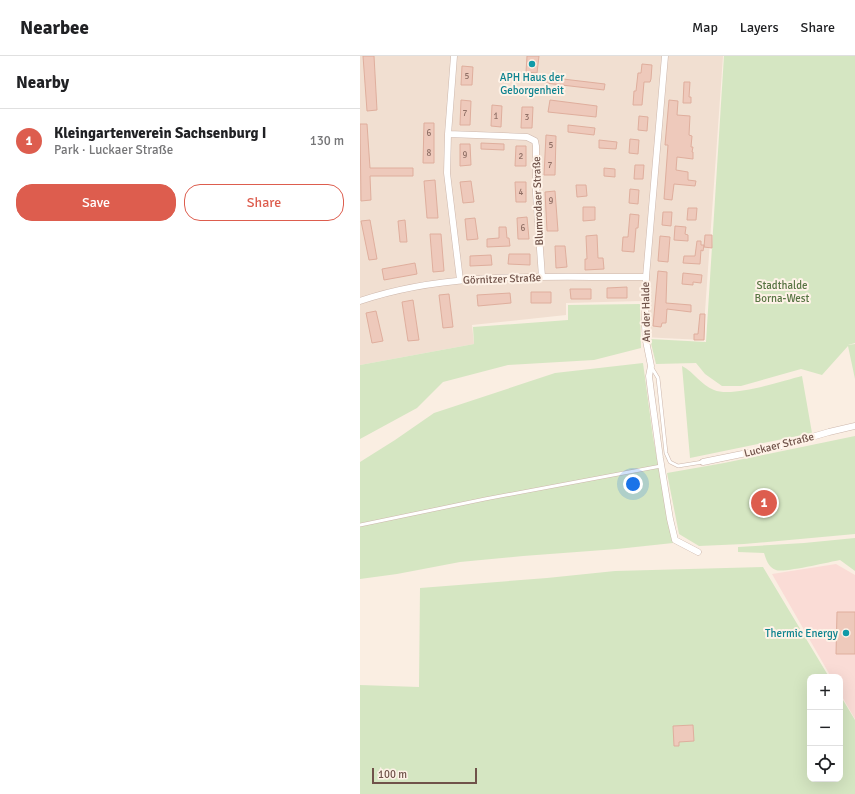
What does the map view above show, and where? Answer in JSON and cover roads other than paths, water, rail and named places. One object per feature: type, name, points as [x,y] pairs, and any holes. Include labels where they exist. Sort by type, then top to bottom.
[{"type":"street","points":[[454,56],[448,134],[447,173],[460,280]]},
{"type":"street","name":"An der Halde","points":[[665,56],[646,277],[644,325],[651,366],[649,376],[651,392],[670,519],[675,540],[698,552]]},
{"type":"street","name":"Blumrodaer Straße","points":[[448,134],[527,137],[535,141],[536,193],[542,277]]},
{"type":"street","name":"Görnitzer Straße","points":[[360,301],[407,288],[460,280],[542,277],[646,277]]},
{"type":"street","name":"Luckaer Straße","points":[[703,462],[781,446],[855,426]]},
{"type":"lane","points":[[651,366],[658,378],[666,453],[670,462],[678,466],[703,462]]},
{"type":"lane","points":[[360,525],[661,466]]},
{"type":"place","name":"APH Haus der Geborgenheit","points":[[532,64]]},
{"type":"place","name":"Kleingartenverein Sachsenburg I","points":[[764,503]]},
{"type":"place","name":"Thermic Energy","points":[[846,633]]},
{"type":"park label","name":"Stadthalde Borna-West","points":[[782,291]]}]
